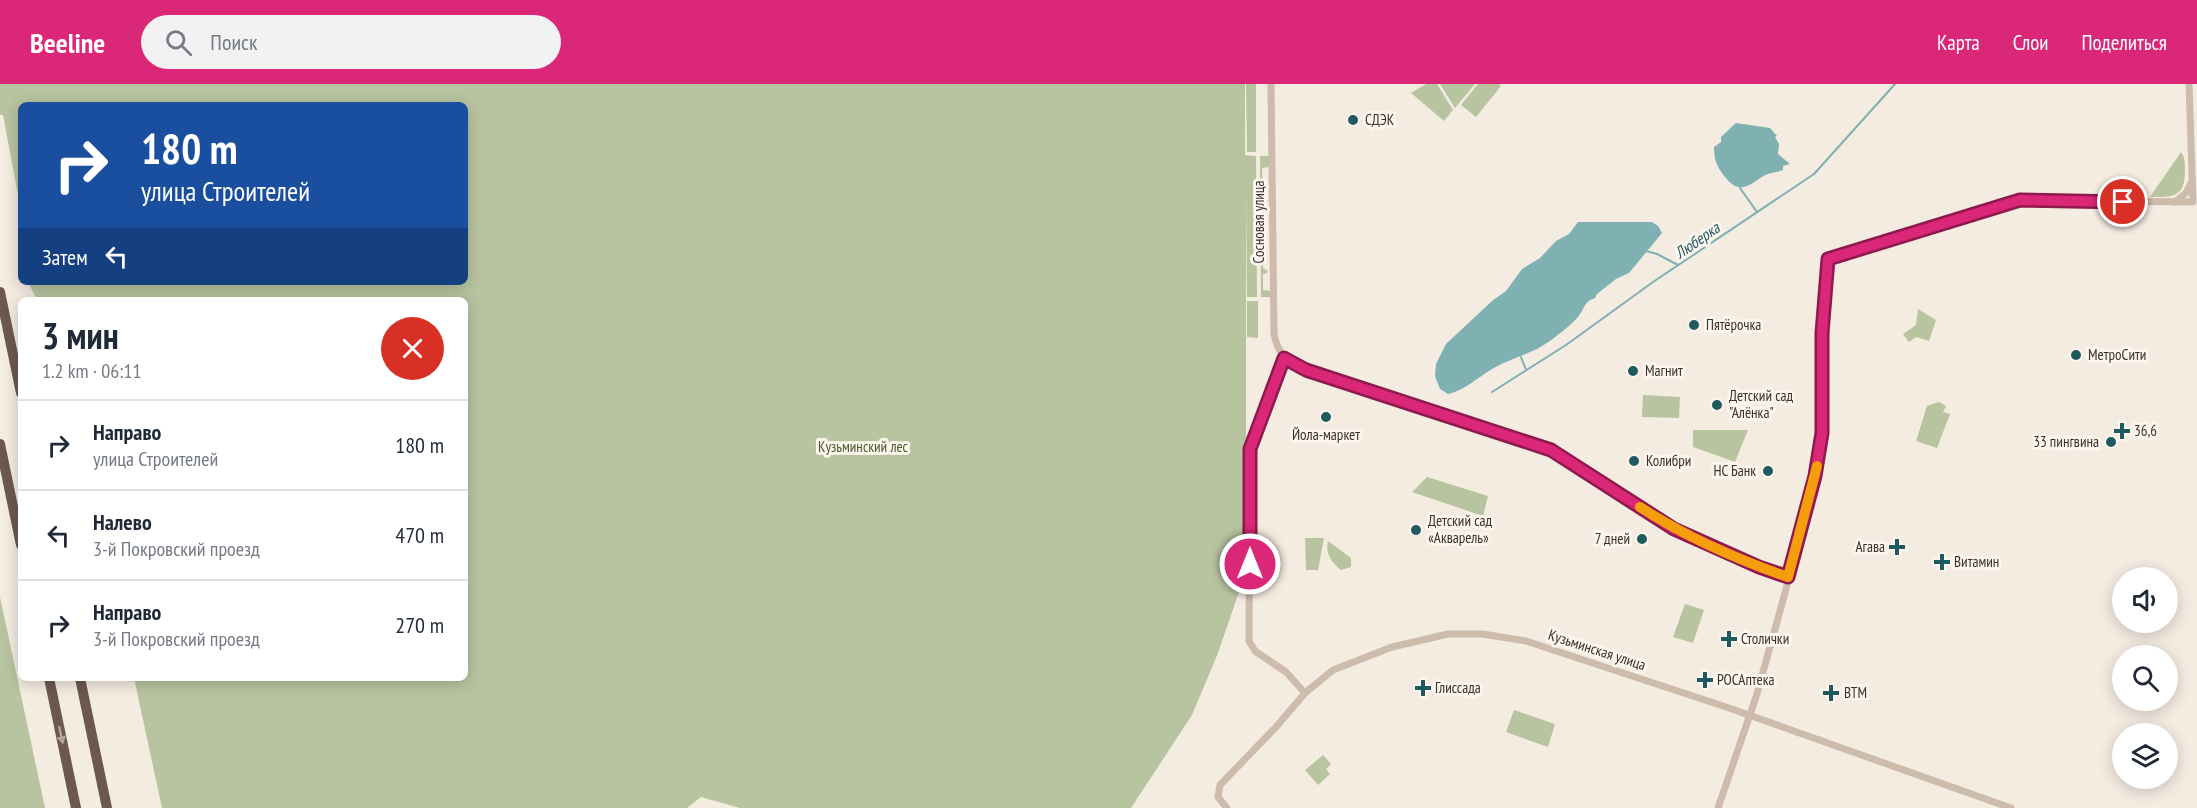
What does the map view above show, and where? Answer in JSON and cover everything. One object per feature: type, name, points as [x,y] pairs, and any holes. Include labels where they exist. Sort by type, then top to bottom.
[{"type":"highway","points":[[0,292],[18,379]]},
{"type":"highway","points":[[0,444],[18,530]]},
{"type":"highway","points":[[50,681],[76,808]]},
{"type":"highway","points":[[81,681],[107,808]]},
{"type":"street","name":"Сосновая улица","points":[[1272,84],[1274,334],[1276,347],[1284,358]]},
{"type":"street","points":[[1718,808],[1750,716],[1785,594],[1815,476],[1822,433],[1822,333],[1828,259],[2020,200],[2193,202],[2189,84]]},
{"type":"street","points":[[2191,123],[2197,114]]},
{"type":"street","points":[[2174,203],[2186,193],[2192,178]]},
{"type":"street","points":[[1305,693],[1286,672],[1251,648],[1249,640],[1250,449],[1284,358],[1306,370],[1551,450],[1674,529],[1759,567],[1788,577]]},
{"type":"street","name":"Кузьминская улица","points":[[1227,808],[1218,796],[1220,785],[1305,693],[1333,670],[1369,654],[1448,634],[1483,634],[1526,641],[1750,716],[2012,808]]},
{"type":"green space","name":"Кузьминский лес","points":[[0,84],[1245,84],[1245,155],[1256,156],[1257,297],[1247,297],[1246,190],[1246,559],[1241,586],[1218,653],[1192,715],[1131,808],[740,808],[701,797],[687,808],[162,808],[135,681],[468,681],[468,297],[36,297],[30,285],[468,285],[468,102],[18,102],[18,195],[3,115],[0,115]]},
{"type":"green space","points":[[1246,84],[1256,84],[1256,152],[1247,152]]},
{"type":"green space","points":[[1426,84],[1437,84],[1453,110],[1444,121],[1411,93]]},
{"type":"green space","points":[[1440,84],[1475,84],[1455,108]]},
{"type":"green space","points":[[1478,84],[1499,84],[1501,86],[1476,117],[1461,105]]},
{"type":"green space","points":[[2181,152],[2185,170],[2180,191],[2171,196],[2150,197]]},
{"type":"green space","points":[[1260,156],[1269,156],[1269,167],[1262,168],[1263,198],[1268,200],[1263,203],[1263,234],[1268,236],[1263,239],[1263,268],[1268,271],[1263,274],[1263,290],[1271,291],[1271,297],[1261,297]]},
{"type":"green space","points":[[1247,301],[1258,301],[1258,338],[1247,337]]},
{"type":"green space","points":[[1918,309],[1936,320],[1929,341],[1916,337],[1909,342],[1903,334],[1916,325]]},
{"type":"green space","points":[[1643,395],[1680,397],[1679,418],[1642,417]]},
{"type":"green space","points":[[1939,402],[1946,406],[1943,412],[1950,414],[1937,448],[1916,441],[1927,406]]},
{"type":"green space","points":[[1693,430],[1748,430],[1735,462],[1693,447]]},
{"type":"green space","points":[[1427,477],[1488,496],[1483,516],[1412,492]]},
{"type":"green space","points":[[1305,538],[1324,538],[1318,570],[1306,570]]},
{"type":"green space","points":[[1328,541],[1351,558],[1351,567],[1341,570],[1334,564],[1328,553]]},
{"type":"green space","points":[[0,597],[45,808],[0,808]]},
{"type":"green space","points":[[1685,604],[1704,610],[1693,643],[1673,637]]},
{"type":"green space","points":[[1514,710],[1555,724],[1548,747],[1506,732]]},
{"type":"green space","points":[[1323,755],[1331,764],[1326,769],[1330,774],[1318,785],[1305,770]]},
{"type":"water","points":[[1736,123],[1770,128],[1777,136],[1775,137],[1779,144],[1778,154],[1790,164],[1783,166],[1783,170],[1765,175],[1745,187],[1730,183],[1718,167],[1714,147]]},
{"type":"water","points":[[1578,222],[1652,222],[1662,233],[1629,273],[1616,279],[1597,294],[1575,320],[1550,341],[1492,369],[1460,390],[1448,394],[1440,389],[1435,376],[1436,364],[1446,344],[1506,291],[1522,269],[1540,258],[1556,241],[1569,234]]},
{"type":"waterway","name":"Люберка","points":[[1492,392],[1566,345],[1653,282],[1814,174],[1895,84]]},
{"type":"waterway","points":[[1740,188],[1757,212]]},
{"type":"waterway","points":[[1646,251],[1678,265]]},
{"type":"waterway","points":[[1521,357],[1526,370]]},
{"type":"slow traffic","points":[[1640,507],[1679,531],[1759,567],[1788,577],[1817,466]]},
{"type":"place","name":"СДЭК","points":[[1353,120]]},
{"type":"place","name":"Пятёрочка","points":[[1694,325]]},
{"type":"place","name":"МетроСити","points":[[2076,355]]},
{"type":"place","name":"Магнит","points":[[1633,371]]},
{"type":"place","name":"Детский сад \"Алёнка\"","points":[[1717,405]]},
{"type":"place","name":"Йола-маркет","points":[[1326,417]]},
{"type":"place","name":"36,6","points":[[2122,431]]},
{"type":"place","name":"33 пингвина","points":[[2111,442]]},
{"type":"place","name":"Колибри","points":[[1634,461]]},
{"type":"place","name":"НС Банк","points":[[1768,471]]},
{"type":"place","name":"Детский сад «Акварель»","points":[[1416,530]]},
{"type":"place","name":"7 дней","points":[[1642,539]]},
{"type":"place","name":"Агава","points":[[1897,547]]},
{"type":"place","name":"Витамин","points":[[1942,562]]},
{"type":"place","name":"Столички","points":[[1729,639]]},
{"type":"place","name":"РОСАптека","points":[[1705,680]]},
{"type":"place","name":"Глиссада","points":[[1423,688]]},
{"type":"place","name":"ВТМ","points":[[1831,693]]},
{"type":"route","points":[[1250,564],[1250,449],[1284,358],[1306,370],[1542,446],[1674,529],[1759,567],[1788,577],[1815,476],[1822,433],[1822,333],[1828,259],[2020,200],[2123,202]]}]
